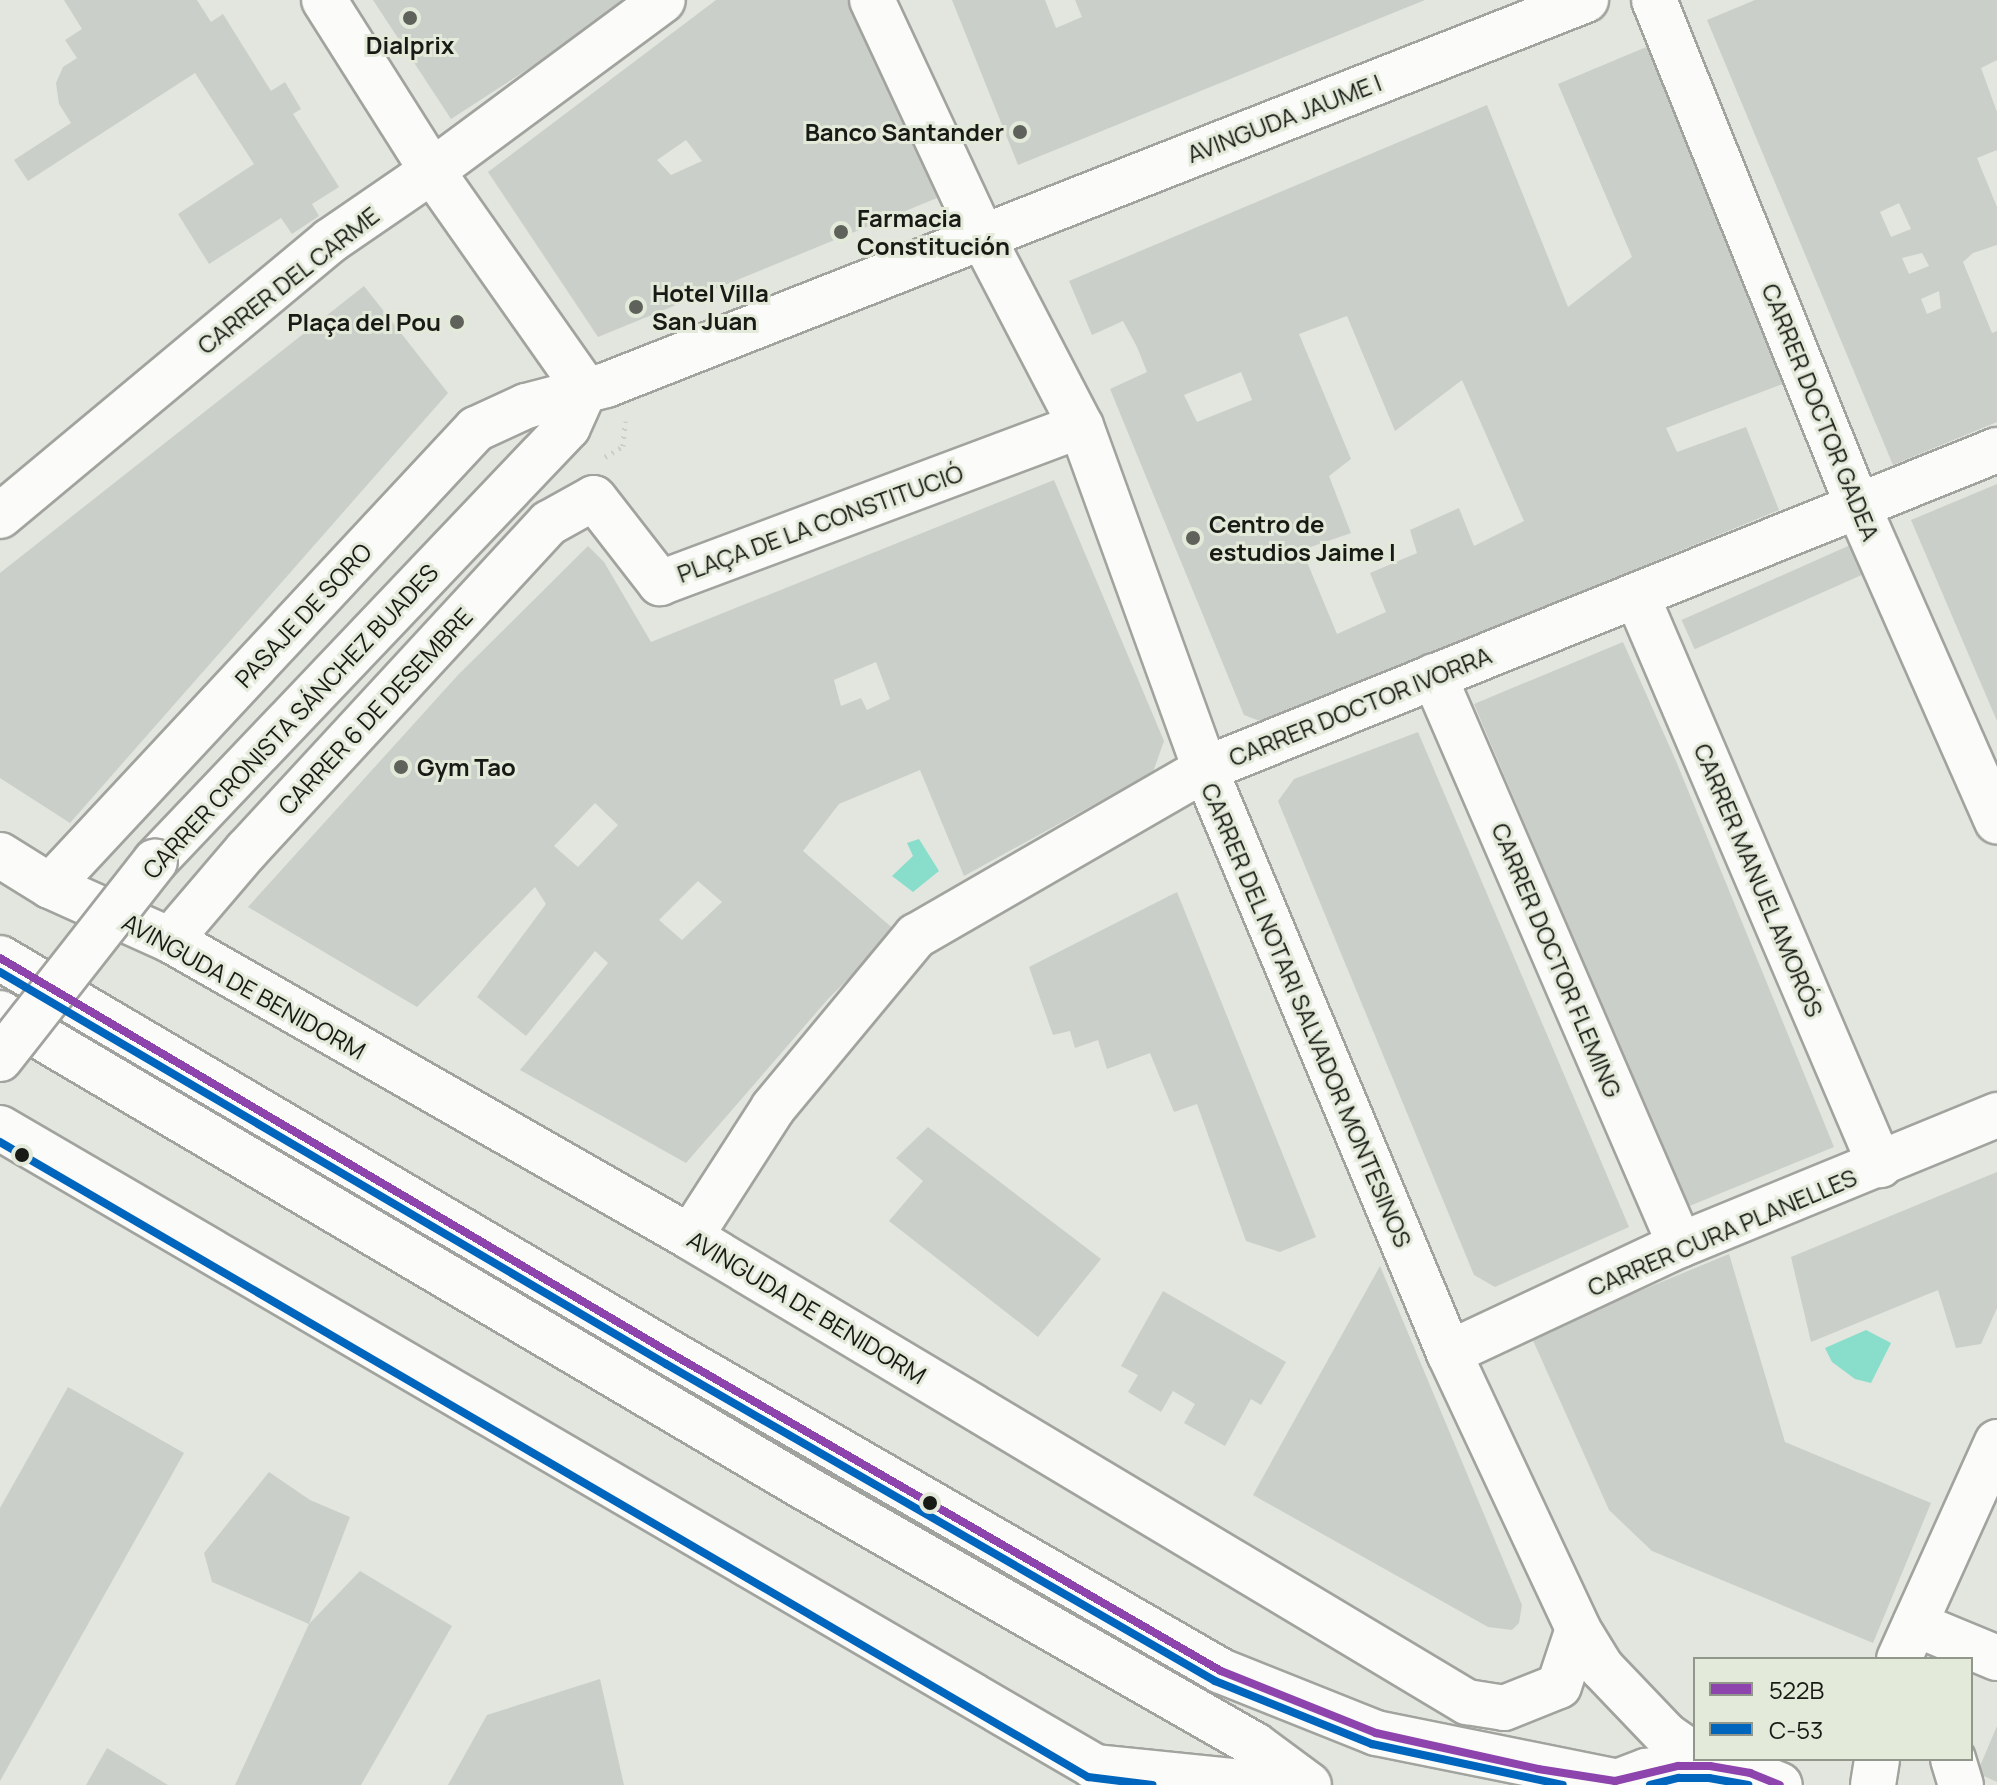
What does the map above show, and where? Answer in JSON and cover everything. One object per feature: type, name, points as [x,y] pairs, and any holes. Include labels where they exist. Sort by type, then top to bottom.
[{"type":"street","points":[[324,0],[432,171],[585,389],[606,385],[982,236]]},
{"type":"street","name":"CARRER DEL CARME","points":[[0,516],[330,241],[432,171],[663,0]]},
{"type":"street","name":"CARRER DEL NOTARI SALVADOR MONTESINOS","points":[[872,0],[982,236],[1081,426],[1205,769],[1449,1353],[1578,1629],[1602,1668],[1666,1735],[1693,1747]]},
{"type":"street","name":"AVINGUDA JAUME I","points":[[982,236],[1586,0]]},
{"type":"street","name":"CARRER DOCTOR GADEA","points":[[1654,0],[1857,504],[1997,821]]},
{"type":"street","name":"CARRER CRONISTA SÁNCHEZ BUADES","points":[[0,1059],[155,861],[568,427],[585,389]]},
{"type":"street","name":"PASAJE DE SORO","points":[[26,871],[476,429],[526,406],[585,389]]},
{"type":"street","name":"PLAÇA DE LA CONSTITUCIÓ","points":[[594,498],[660,583],[1081,426]]},
{"type":"street","name":"CARRER DOCTOR IVORRA","points":[[690,1237],[773,1108],[916,936],[1205,769],[1997,450]]},
{"type":"street","name":"CARRER 6 DE DESEMBRE","points":[[170,940],[247,850],[549,523],[594,498]]},
{"type":"street","name":"CARRER MANUEL AMORÓS","points":[[1637,596],[1880,1165]]},
{"type":"street","name":"CARRER DOCTOR FLEMING","points":[[1434,676],[1680,1245]]},
{"type":"street","name":"AVINGUDA DE BENIDORM","points":[[26,871],[170,940],[690,1237],[1467,1702],[1504,1708],[1559,1686],[1578,1629]]},
{"type":"street","points":[[0,958],[672,1354],[1221,1671],[1376,1733],[1612,1783],[1662,1769],[1735,1766]]},
{"type":"street","points":[[0,1013],[802,1486],[1255,1745],[1309,1785]]},
{"type":"street","name":"CARRER CURA PLANELLES","points":[[1449,1353],[1680,1245],[1997,1115]]},
{"type":"street","points":[[0,1128],[1110,1776],[1272,1785]]},
{"type":"street","points":[[1978,1655],[1907,1642],[1997,1442]]},
{"type":"street","points":[[1873,1785],[1877,1761]]},
{"type":"street","points":[[1954,1761],[1961,1785]]},
{"type":"shaded area","points":[[919,839],[939,871],[913,892],[892,876],[913,856],[907,843]]},
{"type":"shaded area","points":[[1866,1330],[1891,1343],[1871,1383],[1855,1379],[1832,1362],[1825,1348]]},
{"type":"building","points":[[64,0],[197,0],[211,22],[223,14],[271,91],[285,82],[301,109],[293,114],[339,187],[312,204],[319,216],[292,234],[281,218],[209,264],[178,214],[254,164],[195,73],[28,181],[14,160],[71,123],[59,104],[56,83],[63,67],[77,58],[65,40],[82,29]]},
{"type":"building","points":[[373,0],[634,0],[451,119]]},
{"type":"building","points":[[716,0],[859,0],[937,198],[598,337],[488,172]],"holes":[[[686,140],[702,161],[671,175],[657,160]]]},
{"type":"building","points":[[952,0],[1045,0],[1056,28],[1082,17],[1075,0],[1425,0],[1018,165]]},
{"type":"building","points":[[1755,0],[1997,0],[1997,60],[1981,68],[1997,112],[1997,150],[1977,158],[1997,207],[1997,245],[1973,253],[1963,262],[1992,333],[1997,331],[1997,422],[1893,465],[1707,20]],"holes":[[[1899,203],[1911,229],[1891,237],[1880,212]],[[1922,253],[1929,266],[1909,274],[1902,258]],[[1939,291],[1941,308],[1927,314],[1921,299]]]},
{"type":"building","points":[[1651,45],[1788,382],[1666,428],[1677,452],[1746,427],[1779,510],[1407,663],[1268,724],[1244,715],[1110,389],[1147,372],[1137,347],[1123,321],[1092,335],[1069,281],[1487,105],[1568,307],[1632,257],[1558,84]],"holes":[[[1347,316],[1395,431],[1462,380],[1524,521],[1474,546],[1459,508],[1410,530],[1417,553],[1370,573],[1386,612],[1337,634],[1302,550],[1351,533],[1329,476],[1351,459],[1299,334]],[[1241,372],[1252,400],[1197,422],[1184,395]]]},
{"type":"building","points":[[364,286],[448,393],[70,823],[0,778],[0,573]]},
{"type":"building","points":[[1054,480],[1164,741],[1153,772],[964,876],[920,770],[839,804],[803,851],[896,931],[828,999],[686,1163],[520,1070],[608,963],[595,951],[526,1036],[477,997],[546,904],[535,887],[417,1007],[248,907],[458,675],[588,546],[604,562],[651,642]],"holes":[[[876,662],[890,699],[867,710],[861,698],[841,706],[834,680]],[[595,803],[618,825],[578,867],[554,846]],[[698,881],[722,902],[682,940],[659,920]]]},
{"type":"building","points":[[1997,484],[1997,721],[1911,520]]},
{"type":"building","points":[[1857,542],[1870,571],[1695,649],[1682,620]]},
{"type":"building","points":[[1623,642],[1676,761],[1834,1147],[1687,1207],[1474,704]]},
{"type":"building","points":[[1418,732],[1629,1227],[1495,1287],[1474,1275],[1278,801],[1294,779]]},
{"type":"building","points":[[1177,892],[1316,1237],[1280,1252],[1246,1241],[1197,1104],[1174,1112],[1150,1053],[1107,1069],[1098,1040],[1075,1048],[1070,1031],[1053,1035],[1029,967]]},
{"type":"building","points":[[928,1127],[1101,1259],[1038,1337],[889,1221],[923,1181],[896,1158]]},
{"type":"building","points":[[1997,1172],[1997,1308],[1981,1344],[1956,1348],[1938,1290],[1811,1342],[1791,1257]]},
{"type":"building","points":[[1729,1254],[1785,1442],[1931,1503],[1873,1643],[1652,1551],[1609,1510],[1531,1336]]},
{"type":"building","points":[[1380,1266],[1522,1605],[1519,1623],[1512,1630],[1488,1627],[1253,1495]]},
{"type":"building","points":[[1163,1291],[1286,1362],[1261,1405],[1251,1399],[1225,1446],[1184,1423],[1195,1404],[1173,1391],[1161,1412],[1128,1392],[1138,1375],[1121,1366]]},
{"type":"building","points":[[68,1387],[184,1453],[0,1781],[0,1508]]},
{"type":"building","points":[[269,1472],[310,1500],[350,1517],[309,1624],[212,1582],[204,1553]]},
{"type":"building","points":[[360,1571],[452,1626],[361,1785],[235,1785],[309,1624]]},
{"type":"building","points":[[600,1679],[624,1785],[448,1785],[487,1715]]},
{"type":"building","points":[[1997,1726],[1997,1782],[1977,1773]]},
{"type":"building","points":[[107,1748],[168,1785],[86,1785]]},
{"type":"transit line","name":"522B","points":[[0,958],[672,1354],[1221,1671],[1376,1733],[1538,1769],[1615,1781],[1678,1766],[1710,1766],[1750,1773],[1780,1785]]},
{"type":"transit line","name":"C-53","points":[[0,972],[666,1364],[1215,1681],[1372,1744],[1563,1785]]},
{"type":"transit line","name":"C-53","points":[[0,1142],[1088,1777],[1153,1785]]},
{"type":"transit line","name":"C-53","points":[[1650,1785],[1679,1778],[1709,1778],[1748,1785]]},
{"type":"place","name":"Dialprix","points":[[410,18]]},
{"type":"place","name":"Banco Santander","points":[[1020,132]]},
{"type":"place","name":"Farmacia Constitución","points":[[841,232]]},
{"type":"place","name":"Hotel Villa San Juan","points":[[636,307]]},
{"type":"place","name":"Plaça del Pou","points":[[457,322]]},
{"type":"place","name":"Centro de estudios Jaime I","points":[[1193,538]]},
{"type":"place","name":"Gym Tao","points":[[401,767]]}]
